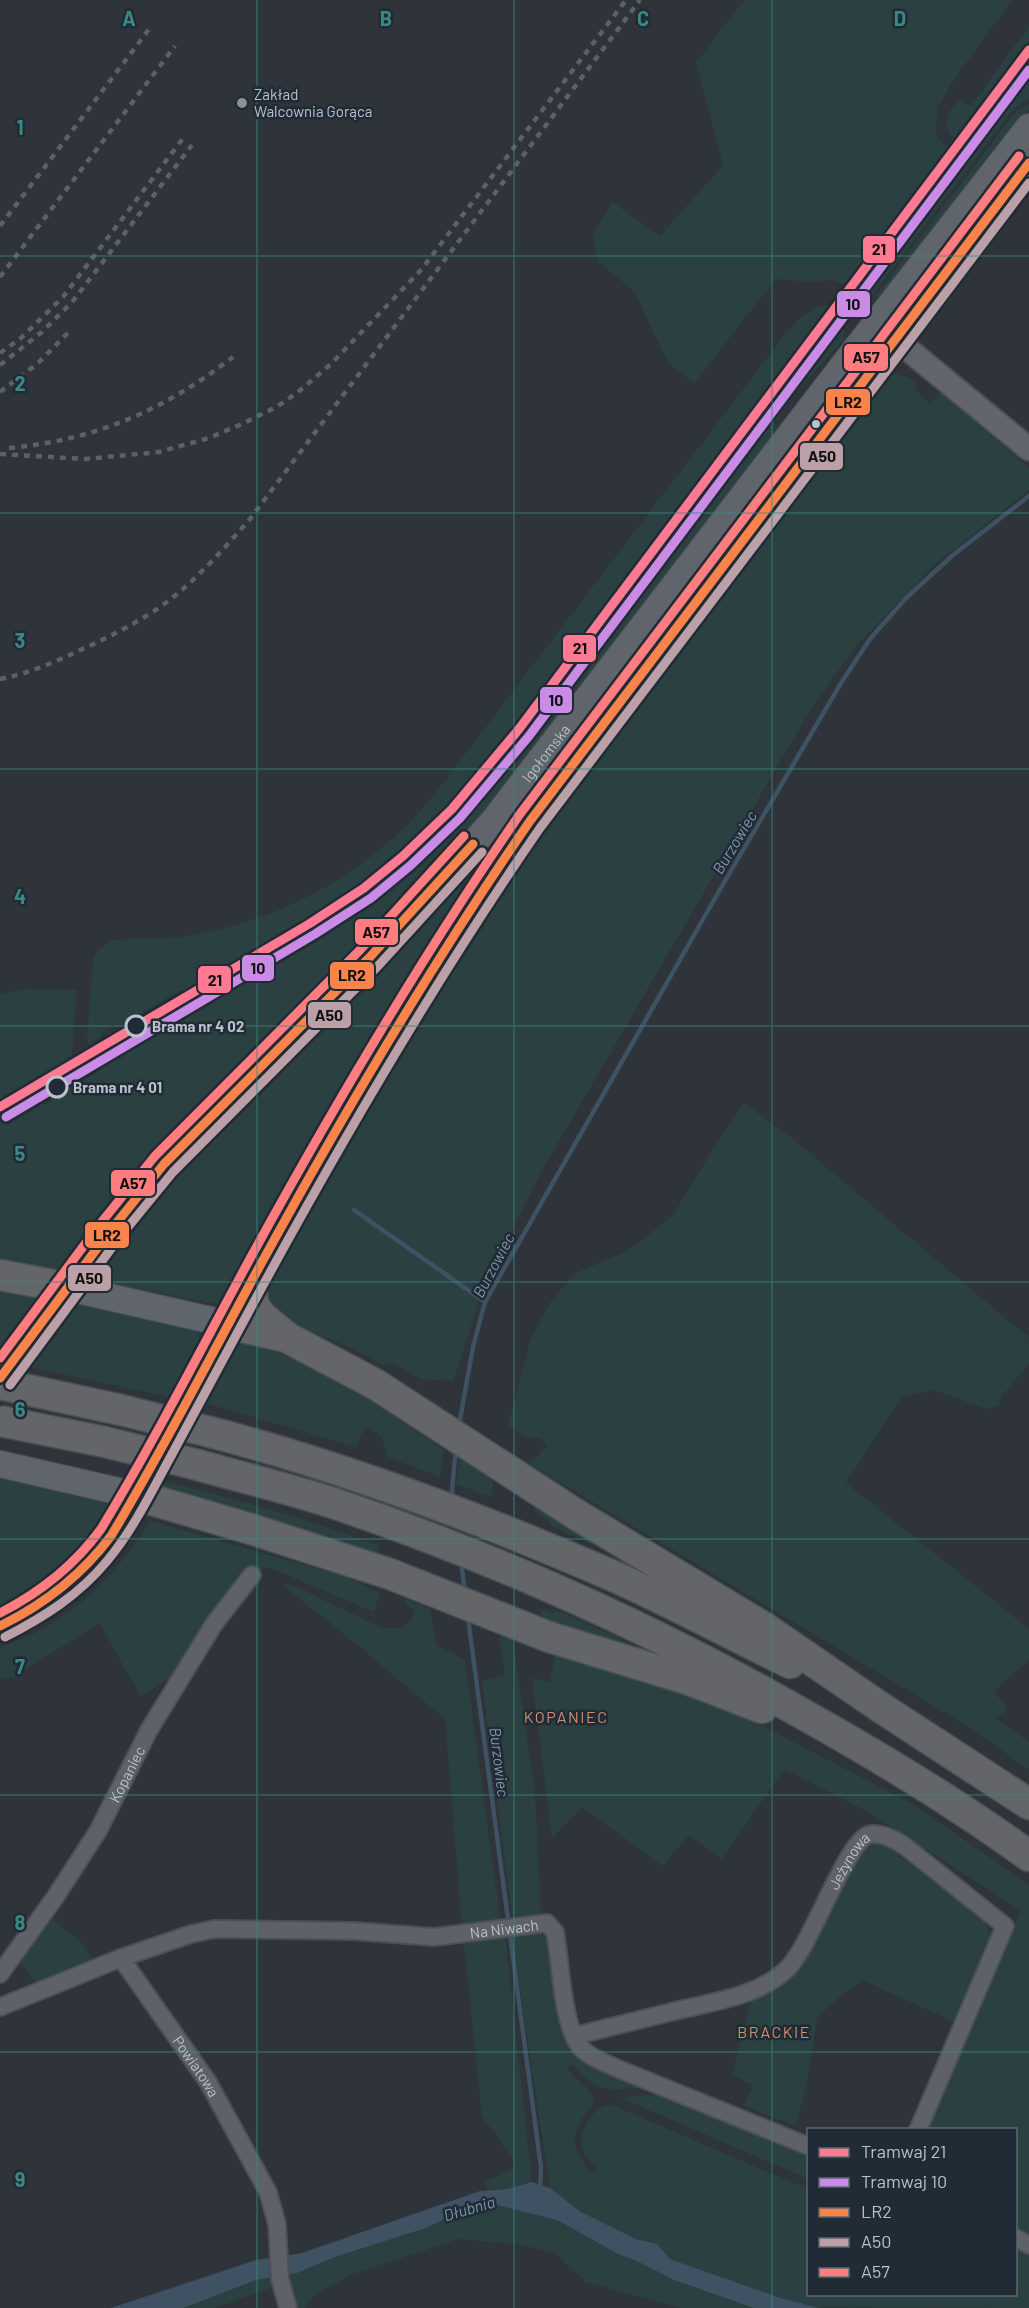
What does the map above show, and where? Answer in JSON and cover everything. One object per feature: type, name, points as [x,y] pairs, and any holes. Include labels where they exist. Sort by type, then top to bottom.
[{"type":"highway","points":[[0,1275],[69,1288]]},
{"type":"highway","points":[[252,1280],[254,1306],[262,1317],[288,1338],[375,1383],[649,1560],[765,1628],[880,1707],[1029,1804]]},
{"type":"highway","points":[[228,1324],[288,1338]]},
{"type":"highway","points":[[0,1384],[121,1410],[285,1452],[420,1497],[667,1601],[880,1707]]},
{"type":"highway","points":[[0,1421],[105,1442],[334,1503],[550,1587],[634,1624],[735,1676],[844,1737],[897,1768],[1029,1856]]},
{"type":"highway","points":[[135,1495],[251,1529],[390,1574],[549,1637],[690,1680],[844,1737]]},
{"type":"main road","name":"Igołomska","points":[[0,1626],[45,1602],[73,1580],[111,1536],[394,1029],[486,883],[886,331],[1029,127]]},
{"type":"main road","name":"Igołomska","points":[[0,1378],[110,1231],[164,1164],[385,941],[488,826],[886,331],[1029,163]]},
{"type":"main road","points":[[69,1288],[228,1324]]},
{"type":"main road","points":[[0,1464],[135,1495]]},
{"type":"street","points":[[886,331],[1026,447]]},
{"type":"street","name":"Kopaniec","points":[[0,1974],[56,1896],[98,1831],[149,1730],[214,1624],[252,1575]]},
{"type":"street","name":"Jeżynowa","points":[[574,2036],[739,1995],[772,1980],[787,1969],[803,1948],[852,1850],[867,1836],[877,1835],[889,1838],[906,1847],[1005,1926],[919,2128]]},
{"type":"street","name":"Na Niwach","points":[[122,1958],[191,1934],[229,1928],[354,1930],[434,1937],[548,1923],[555,1932],[567,2014],[574,2036],[582,2049],[597,2060],[807,2146]]},
{"type":"street","points":[[0,2007],[122,1958]]},
{"type":"street","name":"Powiatowa","points":[[122,1958],[208,2082],[258,2173],[275,2214],[280,2248],[280,2279],[288,2308]]},
{"type":"green space","points":[[744,0],[1012,0],[953,81],[938,107],[936,131],[938,138],[947,146],[953,138],[947,127],[947,117],[952,108],[960,99],[971,106],[1029,26],[1029,44],[848,286],[831,280],[808,282],[776,279],[694,383],[668,363],[635,292],[597,261],[593,235],[612,202],[660,236],[723,165],[696,63]]},
{"type":"green space","points":[[1029,71],[1029,99],[1014,108],[873,294],[867,294],[865,297],[861,295]]},
{"type":"green space","points":[[1029,105],[1029,109],[989,155],[889,289],[883,296],[874,298],[1016,111]]},
{"type":"green space","points":[[1001,222],[1002,231],[942,310],[927,325],[924,325],[926,315],[980,244]]},
{"type":"green space","points":[[826,305],[833,307],[501,746],[433,823],[403,852],[363,884],[313,918],[182,995],[179,991],[116,1028],[113,1024],[101,1032],[102,1036],[89,1044],[87,1040],[93,958],[97,951],[112,940],[198,934],[257,918],[285,907],[313,894],[364,862],[410,822],[453,770],[788,331],[801,317],[817,307]]},
{"type":"green space","points":[[845,315],[848,318],[843,324],[845,335],[843,340],[797,391],[774,423],[777,426],[770,447],[454,854],[153,1159],[64,1268],[53,1273],[0,1266],[0,1122],[3,1120],[7,1125],[44,1103],[45,1105],[58,1097],[57,1095],[103,1068],[100,1062],[361,906],[410,867],[452,828],[510,762]]},
{"type":"green space","points":[[897,373],[918,382],[914,389],[931,404],[940,392],[1029,468],[1029,490],[935,564],[854,648],[805,719],[541,1172],[483,1289],[453,1381],[421,1379],[392,1363],[381,1364],[354,1349],[284,1320],[266,1316],[259,1286],[478,911],[875,384]]},
{"type":"green space","points":[[796,442],[760,506],[494,856],[227,1306],[96,1281],[93,1277],[97,1268],[154,1196],[266,1071]]},
{"type":"green space","points":[[25,989],[77,990],[72,1056],[84,1053],[0,1103],[0,994]]},
{"type":"green space","points":[[744,1103],[787,1134],[1029,1338],[1029,1363],[1002,1396],[999,1406],[987,1409],[934,1390],[901,1397],[846,1483],[1029,1629],[1029,1660],[994,1691],[1007,1709],[996,1719],[1029,1742],[1029,1770],[969,1727],[529,1464],[547,1446],[541,1439],[524,1436],[508,1426],[530,1341],[550,1303],[574,1274],[624,1252],[673,1215]]},
{"type":"green space","points":[[0,1283],[50,1292],[0,1359]]},
{"type":"green space","points":[[79,1302],[193,1327],[200,1345],[199,1354],[190,1373],[173,1398],[21,1365],[67,1307]]},
{"type":"green space","points":[[231,1336],[292,1358],[357,1391],[444,1450],[440,1477],[388,1457],[381,1436],[365,1426],[356,1447],[195,1400]]},
{"type":"green space","points":[[460,1455],[493,1478],[492,1497],[456,1484]]},
{"type":"green space","points":[[0,1478],[112,1501],[115,1507],[93,1541],[55,1581],[0,1617]]},
{"type":"green space","points":[[151,1478],[324,1526],[380,1546],[377,1557],[154,1492]]},
{"type":"green space","points":[[534,1503],[616,1555],[549,1525],[550,1522],[535,1513]]},
{"type":"green space","points":[[150,1521],[346,1577],[380,1593],[374,1612],[268,1567],[243,1576],[176,1675],[140,1696],[100,1623],[13,1677],[0,1680],[0,1647],[54,1622],[86,1598],[116,1568]]},
{"type":"green space","points":[[290,1584],[382,1628],[402,1628],[413,1619],[414,1611],[405,1603],[405,1598],[430,1608],[436,1645],[465,1660],[500,1919],[462,1926],[445,1719],[282,1585]]},
{"type":"green space","points":[[540,1608],[553,1613],[557,1610],[633,1645],[541,1619]]},
{"type":"green space","points":[[499,1634],[513,1639],[535,1793],[541,1915],[512,1916],[482,1681],[505,1675]]},
{"type":"green space","points":[[556,1650],[669,1685],[774,1732],[913,1804],[1029,1885],[1029,2237],[1017,2231],[1017,2128],[924,2128],[1021,1911],[870,1813],[784,1769],[722,1859],[689,1835],[663,1866],[582,1807],[552,1839],[532,1678],[550,1682]]},
{"type":"green space","points":[[878,1840],[986,1921],[991,1941],[957,2023],[862,1980],[817,2018],[807,2083],[796,2126],[744,2106],[753,2085],[732,2075],[752,1999],[777,1984],[854,1855]]},
{"type":"green space","points":[[53,1920],[82,1943],[93,1960],[37,1983],[20,1962],[47,1923]]},
{"type":"green space","points":[[544,1932],[550,1941],[568,2035],[642,2085],[639,2088],[609,2089],[588,2080],[572,2064],[566,2068],[593,2096],[592,2105],[580,2122],[575,2137],[580,2158],[592,2172],[597,2167],[583,2151],[582,2134],[589,2120],[599,2109],[612,2105],[807,2189],[807,2296],[1017,2296],[1017,2248],[1029,2254],[1029,2308],[812,2307],[670,2259],[657,2244],[636,2239],[581,2212],[550,2188],[512,1936]]},
{"type":"green space","points":[[505,1936],[532,2182],[506,2189],[486,2189],[486,2181],[513,2169],[514,2160],[482,2116],[464,1944]]},
{"type":"green space","points":[[663,2094],[807,2153],[807,2179],[619,2097]]},
{"type":"green space","points":[[487,2205],[502,2205],[557,2220],[616,2253],[674,2280],[754,2308],[682,2308],[586,2282],[555,2253],[523,2245],[458,2239],[352,2274],[314,2295],[304,2308],[294,2308],[285,2275],[297,2273],[335,2257],[426,2228],[453,2215]]},
{"type":"green space","points":[[276,2276],[278,2285],[215,2308],[183,2308],[256,2280]]},
{"type":"water","name":"Dłubnia","points":[[532,2182],[550,2188],[581,2212],[636,2239],[657,2244],[670,2259],[780,2298],[819,2308],[754,2308],[674,2280],[616,2253],[557,2220],[497,2205],[487,2205],[453,2215],[426,2228],[335,2257],[297,2273],[256,2280],[183,2308],[111,2308],[256,2260],[302,2253],[480,2191],[506,2189]]},
{"type":"waterway","name":"Burzowiec","points":[[459,1425],[473,1347],[485,1302],[722,886],[841,683],[870,639],[906,598],[953,555],[1029,496]]},
{"type":"waterway","points":[[354,1210],[485,1302]]},
{"type":"waterway","name":"Burzowiec","points":[[453,1499],[456,1448]]},
{"type":"waterway","name":"Burzowiec","points":[[461,1561],[465,1592]]},
{"type":"waterway","name":"Burzowiec","points":[[468,1618],[541,2168],[540,2190]]},
{"type":"railway","points":[[0,454],[85,459],[159,452],[209,438],[244,423],[278,406],[298,392],[331,364],[421,270],[626,0]]},
{"type":"railway","points":[[0,679],[49,664],[133,624],[178,593],[216,557],[250,519],[640,0]]},
{"type":"railway","points":[[0,226],[150,28]]},
{"type":"railway","points":[[0,277],[175,46]]},
{"type":"railway","points":[[0,353],[21,338],[63,297],[184,137]]},
{"type":"railway","points":[[0,365],[42,332],[73,301],[192,145]]},
{"type":"railway","points":[[0,392],[37,364],[71,330]]},
{"type":"railway","points":[[9,448],[71,438],[128,419],[181,392],[233,357]]},
{"type":"tram line","name":"21","points":[[0,1107],[309,924],[364,888],[403,856],[452,809],[519,729],[1029,50]]},
{"type":"tram line","name":"10","points":[[6,1117],[315,934],[371,898],[411,865],[460,818],[529,736],[1029,70]]},
{"type":"transit line","name":"A57","points":[[0,1613],[56,1577],[80,1555],[101,1529],[315,1142],[380,1031],[448,922],[520,814],[1019,156]]},
{"type":"transit line","name":"LR2","points":[[0,1626],[61,1588],[87,1564],[111,1536],[325,1149],[390,1038],[458,929],[530,821],[1029,163]]},
{"type":"transit line","name":"A50","points":[[5,1637],[73,1595],[116,1549],[134,1523],[288,1239],[356,1120],[427,1001],[501,885],[540,828],[1029,183]]},
{"type":"transit line","name":"A57","points":[[0,1358],[100,1224],[155,1156],[360,950],[464,836]]},
{"type":"transit line","name":"LR2","points":[[0,1378],[110,1231],[164,1164],[369,958],[473,844]]},
{"type":"transit line","name":"A50","points":[[10,1385],[119,1238],[173,1172],[378,966],[482,852]]},
{"type":"place","name":"Zakład Walcownia Gorąca","points":[[242,103]]},
{"type":"place","name":"Brama nr 4 02","points":[[136,1026]]},
{"type":"place","name":"Brama nr 4 01","points":[[57,1087]]},
{"type":"district","name":"KOPANIEC","points":[[566,1716]]},
{"type":"district","name":"BRACKIE","points":[[774,2031]]}]
